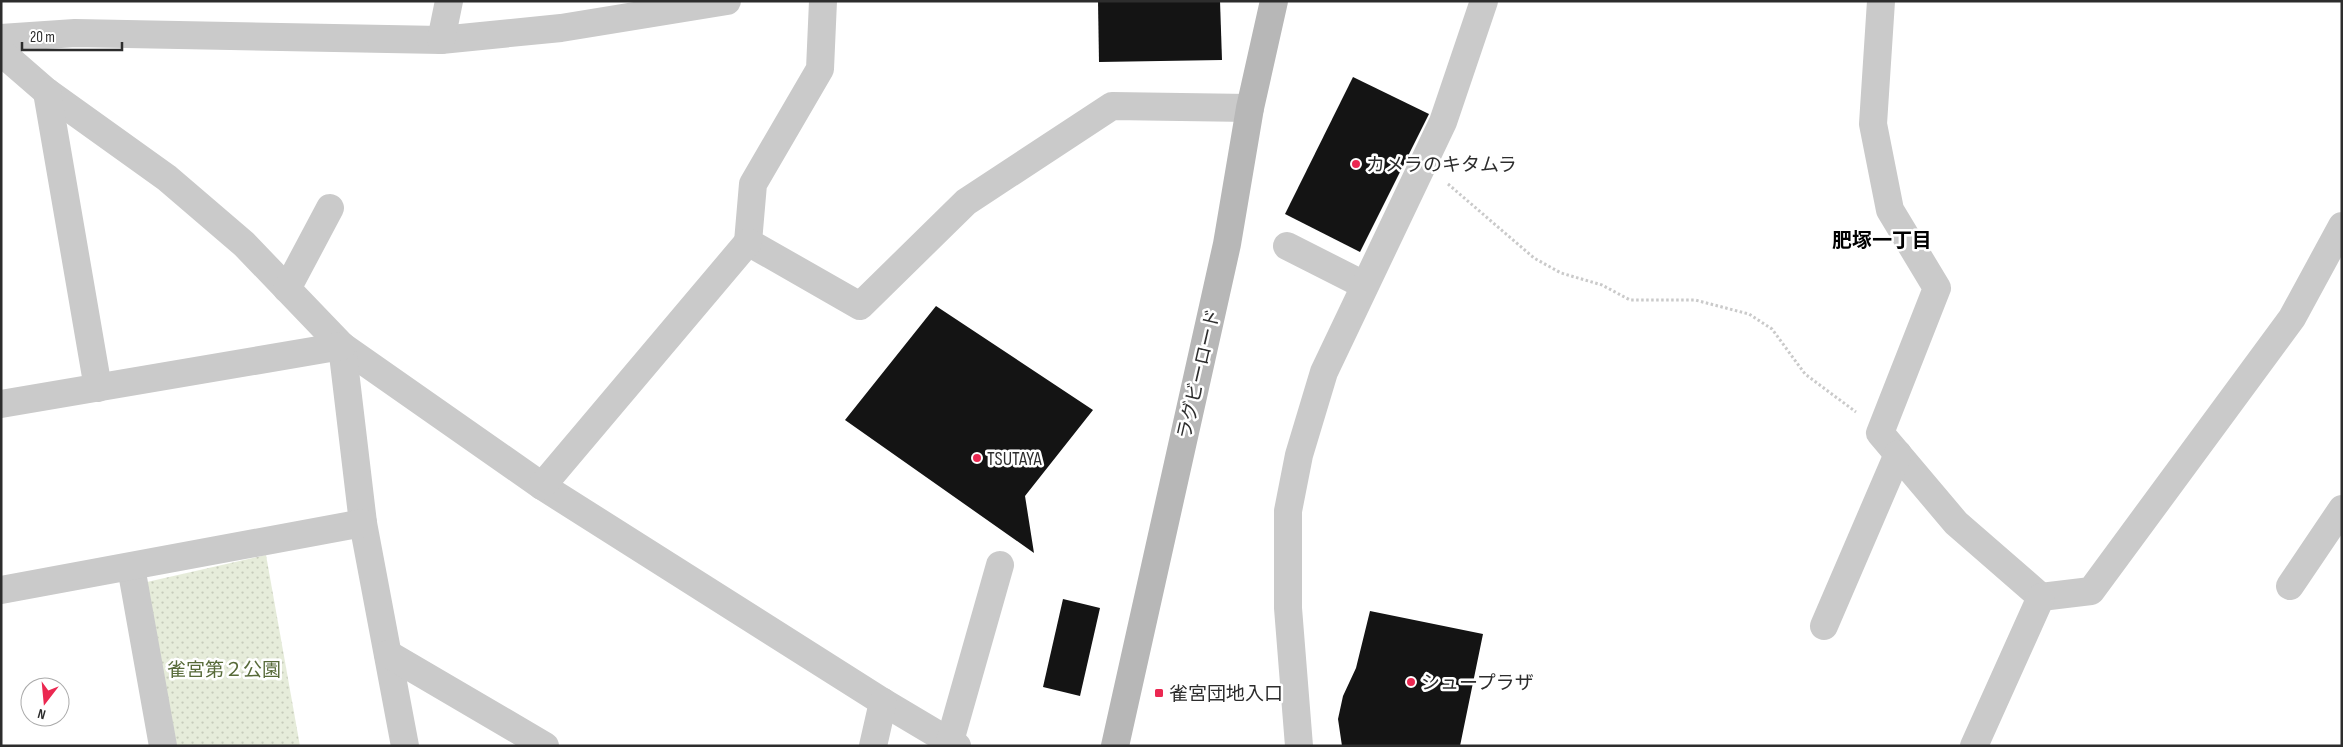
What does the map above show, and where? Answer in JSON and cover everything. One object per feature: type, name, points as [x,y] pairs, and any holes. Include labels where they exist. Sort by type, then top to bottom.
[{"type":"street","points":[[441,40],[449,1]]},
{"type":"street","points":[[1,38],[75,33],[441,40],[561,28],[727,1]]},
{"type":"street","points":[[542,486],[748,242],[753,184],[820,69],[823,1]]},
{"type":"street","name":"ラグビーロード","points":[[1115,746],[1227,244],[1250,108],[1274,1]]},
{"type":"street","points":[[1298,746],[1288,608],[1288,511],[1299,455],[1324,372],[1443,122],[1484,1]]},
{"type":"street","points":[[1881,1],[1873,124],[1890,210],[1937,288],[1880,433],[1956,523],[2041,597],[2091,591],[2292,318],[2342,226]]},
{"type":"street","points":[[1,52],[47,92],[167,178],[244,244],[342,346],[542,486],[883,702],[953,743],[1000,565]]},
{"type":"street","points":[[47,92],[98,388]]},
{"type":"street","points":[[748,242],[860,306],[966,202],[1112,106],[1250,108]]},
{"type":"street","points":[[287,289],[330,208]]},
{"type":"street","points":[[1287,246],[1364,285]]},
{"type":"street","points":[[1,404],[342,346]]},
{"type":"street","points":[[342,346],[363,523],[404,746]]},
{"type":"street","points":[[1824,626],[1898,454]]},
{"type":"street","points":[[2290,586],[2342,509]]},
{"type":"street","points":[[1,590],[363,523]]},
{"type":"street","points":[[131,567],[163,746]]},
{"type":"street","points":[[1974,746],[2041,597]]},
{"type":"street","points":[[388,654],[545,746]]},
{"type":"street","points":[[873,746],[883,702]]},
{"type":"path","points":[[1423,162],[1534,258],[1560,273],[1602,285],[1630,300],[1695,300],[1749,314],[1772,329],[1805,374],[1881,430]]},
{"type":"green space","name":"雀宮第２公園","points":[[266,555],[300,746],[176,746],[147,582]]},
{"type":"building","points":[[1098,1],[1220,1],[1222,60],[1099,62]]},
{"type":"building","points":[[1353,77],[1429,114],[1360,252],[1285,214]]},
{"type":"building","name":"TSUTAYA","points":[[936,306],[1093,410],[1025,496],[1034,553],[845,420]]},
{"type":"building","points":[[1063,599],[1100,608],[1080,696],[1043,687]]},
{"type":"building","name":"シュープラザ","points":[[1370,611],[1483,634],[1460,746],[1342,746],[1338,719],[1343,696],[1356,668]]},
{"type":"place","name":"カメラのキタムラ","points":[[1356,164]]},
{"type":"place","name":"TSUTAYA","points":[[977,458]]},
{"type":"place","name":"シュープラザ","points":[[1411,682]]},
{"type":"place","name":"雀宮団地入口","points":[[1159,693]]},
{"type":"district","name":"肥塚一丁目","points":[[1882,240]]}]
